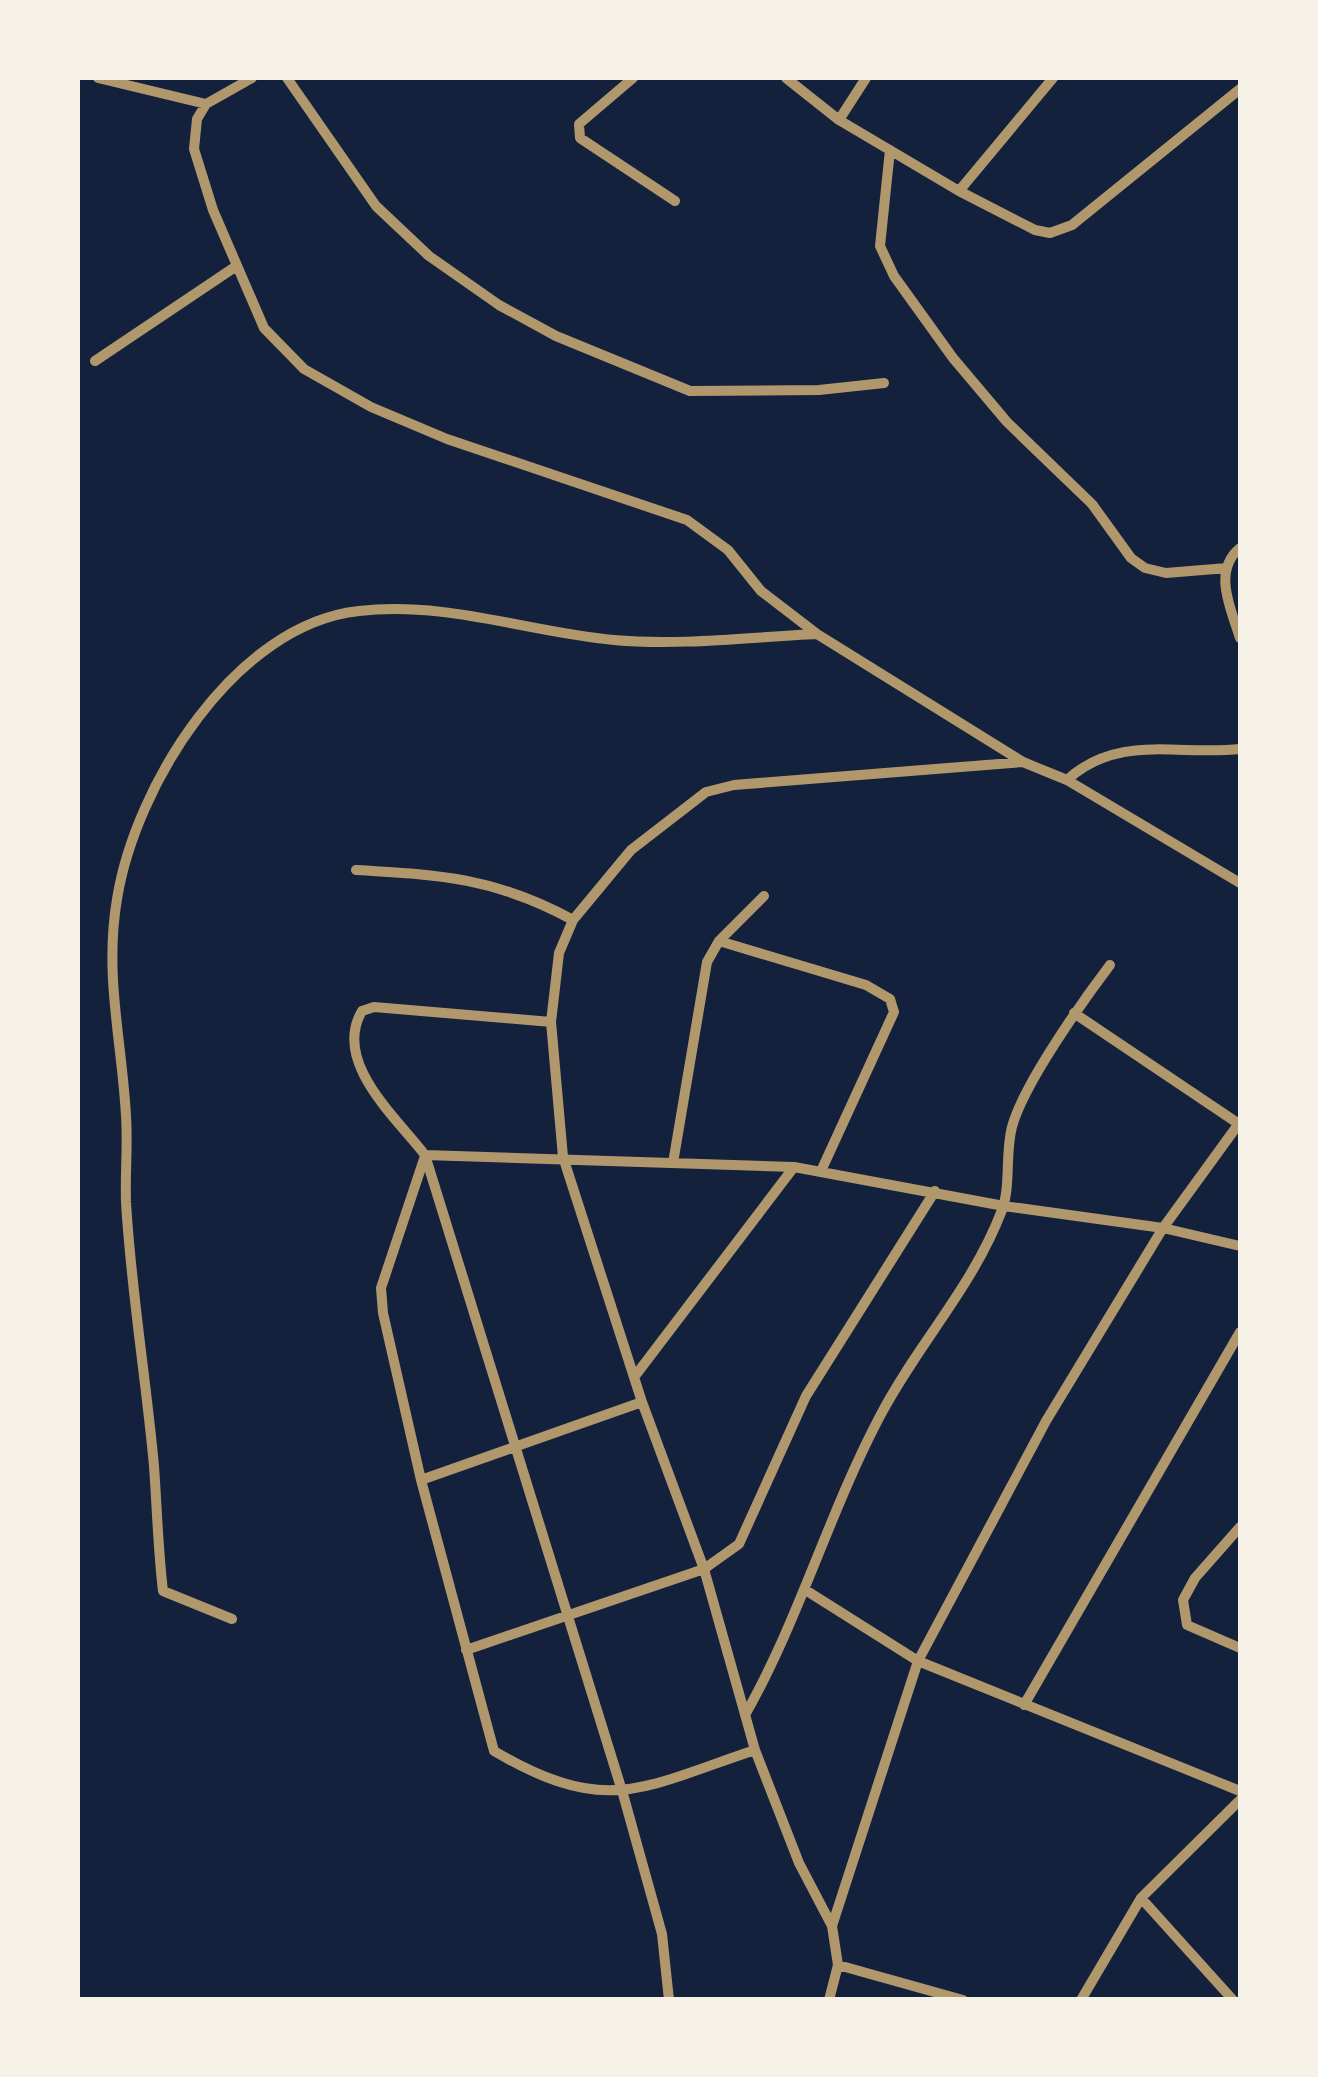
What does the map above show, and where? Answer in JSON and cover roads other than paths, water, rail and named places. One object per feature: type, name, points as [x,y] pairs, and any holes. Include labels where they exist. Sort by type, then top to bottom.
[{"type":"street","points":[[98,78],[206,104]]},
{"type":"street","points":[[252,78],[206,104],[197,120],[194,150],[235,267],[264,328],[304,369],[371,407],[447,438],[687,520],[728,550],[760,591],[817,634],[1023,762],[1067,780],[1240,883]]},
{"type":"street","points":[[287,78],[376,206],[429,256],[499,305],[556,336],[690,391],[819,390],[884,383]]},
{"type":"street","points":[[633,78],[579,124],[580,138],[676,201]]},
{"type":"street","points":[[786,78],[839,120],[959,192],[1035,230],[1063,230],[1240,89]]},
{"type":"street","points":[[839,120],[866,78]]},
{"type":"street","points":[[959,192],[1052,78]]},
{"type":"street","points":[[890,150],[880,246],[894,276],[953,358],[1007,422],[1092,504],[1131,558],[1145,568],[1166,573],[1226,568]]},
{"type":"street","points":[[95,361],[235,267]]},
{"type":"street","points":[[1240,548],[1226,568],[1225,590],[1240,638]]},
{"type":"street","points":[[232,1619],[164,1590],[126,1200],[126,1114],[112,1016],[117,896],[138,823],[172,752],[226,684],[255,659],[312,624],[358,610],[446,610],[616,640],[817,634]]},
{"type":"street","points":[[1067,780],[1087,762],[1138,747],[1240,748]]},
{"type":"street","points":[[829,2000],[838,1965],[832,1926],[799,1863],[755,1750],[704,1569],[642,1402],[563,1157],[552,1022],[559,953],[573,920],[631,850],[706,792],[734,785],[1023,762]]},
{"type":"street","points":[[356,870],[439,875],[523,893],[573,920]]},
{"type":"street","points":[[673,1163],[707,962],[719,941],[764,896]]},
{"type":"street","points":[[719,941],[866,985],[890,999],[894,1012],[821,1172]]},
{"type":"street","points":[[745,1715],[780,1653],[848,1480],[882,1412],[956,1303],[1004,1206],[1005,1160],[1013,1122],[1074,1013],[1110,966]]},
{"type":"street","points":[[552,1022],[393,1007],[362,1011],[352,1036],[362,1073],[425,1155],[623,1794],[662,1934],[669,2000]]},
{"type":"street","points":[[832,1926],[918,1660],[1046,1421],[1164,1228],[1240,1123],[1074,1013]]},
{"type":"street","points":[[425,1155],[794,1167],[1004,1206],[1164,1228],[1240,1246]]},
{"type":"street","points":[[425,1155],[381,1288],[421,1480],[494,1751],[532,1773],[572,1788],[623,1794],[755,1750]]},
{"type":"street","points":[[635,1376],[794,1167]]},
{"type":"street","points":[[466,1650],[704,1569],[739,1544],[806,1396],[935,1191]]},
{"type":"street","points":[[1024,1704],[1240,1332]]},
{"type":"street","points":[[421,1480],[642,1402]]},
{"type":"street","points":[[1240,1526],[1195,1578],[1183,1600],[1188,1625],[1240,1648]]},
{"type":"street","points":[[807,1591],[918,1660],[1240,1791]]},
{"type":"street","points":[[1082,2000],[1142,1898],[1240,1800]]},
{"type":"street","points":[[1142,1898],[1234,2000]]},
{"type":"street","points":[[838,1965],[963,2000]]}]
